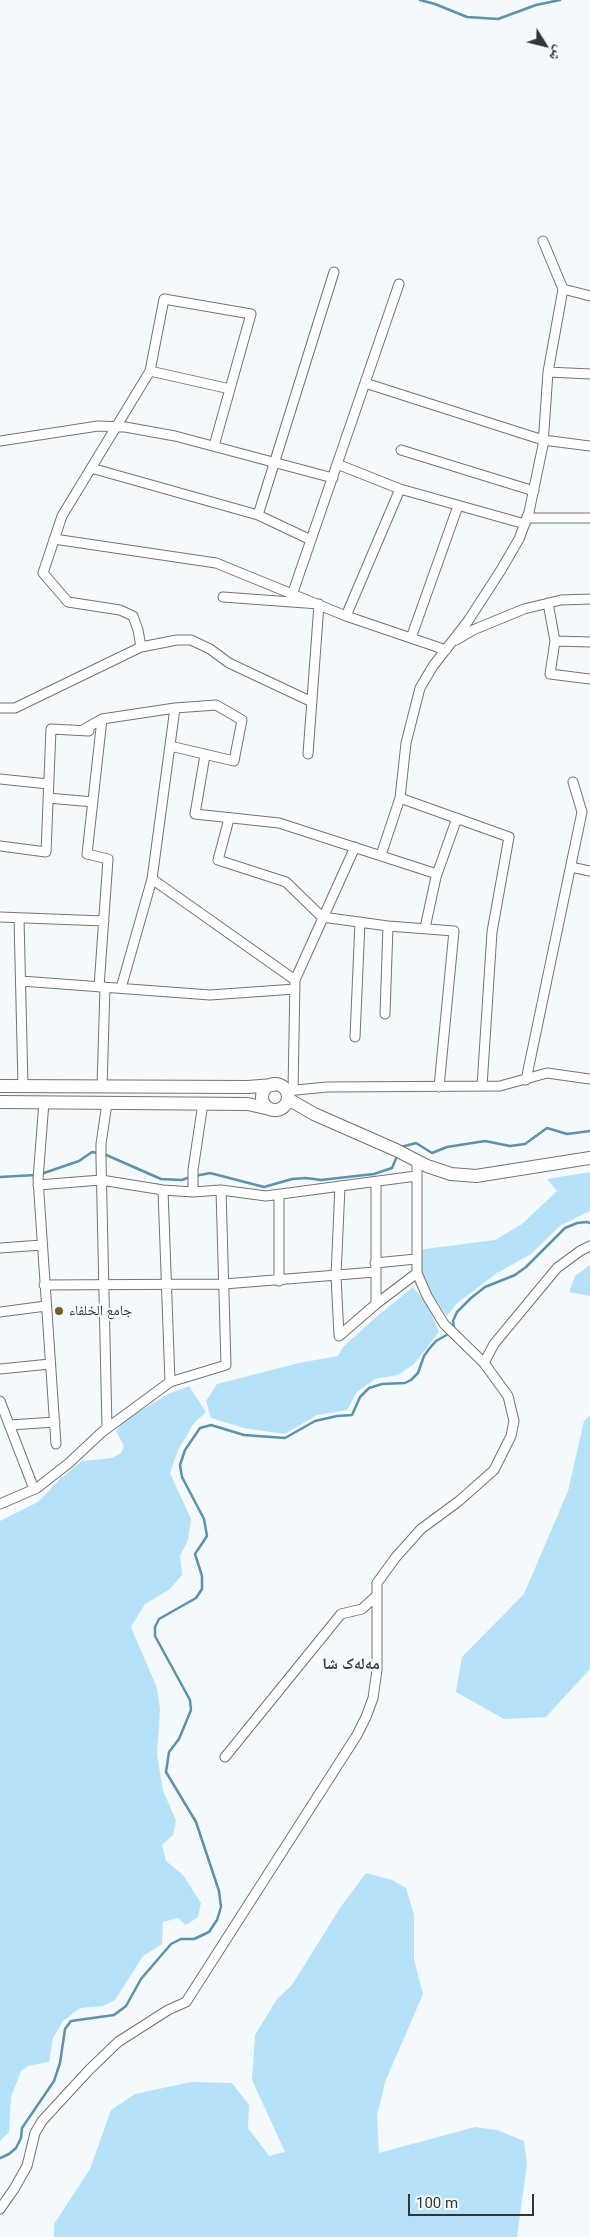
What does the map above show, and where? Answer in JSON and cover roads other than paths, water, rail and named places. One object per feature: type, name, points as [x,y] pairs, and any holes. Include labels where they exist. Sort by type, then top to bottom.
[{"type":"main road","points":[[0,1086],[248,1087],[273,1085],[281,1086],[314,1114],[443,1172],[468,1176],[590,1158]]},
{"type":"main road","points":[[273,1085],[266,1089],[263,1096],[264,1104],[274,1109],[284,1106],[289,1094]]},
{"type":"main road","points":[[0,1102],[248,1104],[314,1114]]},
{"type":"street","points":[[381,855],[400,798],[406,742],[416,698],[425,678],[501,570],[526,521],[534,491],[543,440],[548,372],[563,289],[543,241]]},
{"type":"street","points":[[258,515],[334,272]]},
{"type":"street","points":[[292,595],[399,284]]},
{"type":"street","points":[[563,289],[590,296]]},
{"type":"street","points":[[141,647],[133,616],[127,612],[68,602],[43,573],[62,516],[118,427],[150,371],[164,299],[251,314],[214,446]]},
{"type":"street","points":[[150,371],[230,388]]},
{"type":"street","points":[[548,372],[590,374]]},
{"type":"street","points":[[365,383],[543,440],[590,446]]},
{"type":"street","points":[[0,441],[98,426],[118,427],[174,436],[332,478]]},
{"type":"street","points":[[401,450],[534,491]]},
{"type":"street","points":[[337,464],[400,489],[458,506],[526,521],[590,518]]},
{"type":"street","points":[[91,468],[258,515],[311,540]]},
{"type":"street","points":[[346,616],[400,489]]},
{"type":"street","points":[[411,638],[458,506]]},
{"type":"street","points":[[54,539],[216,563],[346,616],[411,638],[449,646],[493,620],[561,600],[590,599]]},
{"type":"street","points":[[224,598],[319,604]]},
{"type":"street","points":[[548,603],[555,641],[550,674],[590,679]]},
{"type":"street","points":[[308,754],[319,604]]},
{"type":"street","points":[[0,708],[16,708],[141,647],[177,640],[191,640],[210,649],[228,663],[312,702]]},
{"type":"street","points":[[555,641],[590,642]]},
{"type":"street","points":[[83,730],[102,719],[175,708],[216,705],[242,720],[234,761],[170,746]]},
{"type":"street","points":[[121,988],[152,879],[175,708]]},
{"type":"street","points":[[102,719],[87,854],[108,859],[102,987],[102,1087]]},
{"type":"street","points":[[0,846],[46,852],[50,729],[101,731]]},
{"type":"street","points":[[205,755],[195,814],[279,823],[437,874]]},
{"type":"street","points":[[0,779],[48,784]]},
{"type":"street","points":[[526,1080],[582,812],[573,782]]},
{"type":"street","points":[[48,798],[93,802]]},
{"type":"street","points":[[400,798],[509,837],[492,932],[482,1086]]},
{"type":"street","points":[[425,928],[437,874],[457,818]]},
{"type":"street","points":[[229,819],[218,860],[286,882],[322,917],[388,926],[454,931],[439,1087]]},
{"type":"street","points":[[354,847],[329,909],[322,917],[295,984],[289,1094],[328,1087],[500,1086],[547,1073],[590,1079]]},
{"type":"street","points":[[570,867],[590,871]]},
{"type":"street","points":[[152,879],[295,984]]},
{"type":"street","points":[[0,917],[104,921]]},
{"type":"street","points":[[19,918],[23,1086]]},
{"type":"street","points":[[355,1037],[360,922]]},
{"type":"street","points":[[386,1014],[388,926]]},
{"type":"street","points":[[21,981],[210,995],[295,984]]},
{"type":"street","points":[[44,1102],[38,1178],[56,1444]]},
{"type":"street","points":[[107,1102],[100,1159],[107,1428]]},
{"type":"street","points":[[193,1192],[193,1170],[202,1103]]},
{"type":"street","points":[[0,2209],[27,2166],[35,2133],[42,2121],[118,2042],[168,2010],[186,2002],[357,1735],[373,1698],[377,1670],[377,1583],[396,1557],[421,1529],[473,1489],[494,1470],[502,1459],[511,1436],[514,1421],[508,1396],[484,1363],[444,1324],[427,1296],[417,1273],[416,1176],[413,1159]]},
{"type":"street","points":[[38,1178],[101,1180],[163,1190],[193,1192],[221,1190],[266,1196],[416,1176]]},
{"type":"street","points":[[376,1182],[376,1304]]},
{"type":"street","points":[[340,1186],[336,1276],[339,1336],[376,1304],[417,1273]]},
{"type":"street","points":[[163,1190],[170,1382]]},
{"type":"street","points":[[0,1504],[34,1489],[69,1463],[107,1428],[170,1382],[226,1365],[221,1190]]},
{"type":"street","points":[[279,1194],[279,1281]]},
{"type":"street","points":[[0,1248],[42,1245]]},
{"type":"street","points":[[484,1363],[494,1344],[557,1268],[590,1246]]},
{"type":"street","points":[[44,1285],[224,1284],[279,1281],[336,1276],[416,1259]]},
{"type":"street","points":[[0,1312],[46,1306]]},
{"type":"street","points":[[0,1369],[50,1364]]},
{"type":"street","points":[[0,1400],[6,1424],[34,1489]]},
{"type":"street","points":[[6,1424],[55,1422]]},
{"type":"street","points":[[225,1758],[341,1614],[362,1609],[376,1596]]},
{"type":"waterway","points":[[420,0],[467,17],[498,19],[536,5],[560,0]]},
{"type":"waterway","points":[[401,1147],[416,1143],[432,1153],[447,1147],[485,1141],[510,1146],[525,1144],[547,1128],[567,1134],[590,1131]]},
{"type":"waterway","points":[[41,1174],[79,1161],[92,1152],[98,1153]]},
{"type":"waterway","points":[[104,1154],[161,1179],[182,1180],[190,1177]]},
{"type":"waterway","points":[[195,1176],[210,1173],[264,1187],[292,1179],[321,1180],[374,1174],[392,1168],[398,1154]]},
{"type":"waterway","points":[[0,1177],[36,1175]]},
{"type":"waterway","points":[[454,1328],[453,1321],[457,1312],[485,1287],[515,1275],[526,1267],[565,1228],[577,1223],[590,1223]]},
{"type":"waterway","points":[[0,2158],[16,2148],[21,2138],[22,2128],[54,2081],[60,2063],[65,2029],[71,2021],[114,2015],[126,2006],[141,1979],[171,1944],[181,1939],[194,1939],[209,1932],[217,1920],[221,1907],[219,1891],[196,1822],[166,1772],[169,1752],[179,1739],[191,1710],[190,1700],[155,1636],[155,1627],[159,1619],[196,1598],[202,1589],[202,1576],[195,1554],[207,1536],[204,1519],[182,1477],[180,1465],[185,1450],[200,1428],[211,1425],[244,1435],[285,1438],[315,1421],[352,1415],[360,1397],[369,1388],[382,1384],[405,1383],[411,1380],[418,1373],[424,1356],[429,1349],[436,1341],[450,1333]]},
{"type":"place","name":"جامع الخلفاء","points":[[59,1311]]},
{"type":"district","name":"مەلەک شا","points":[[351,1665]]}]
